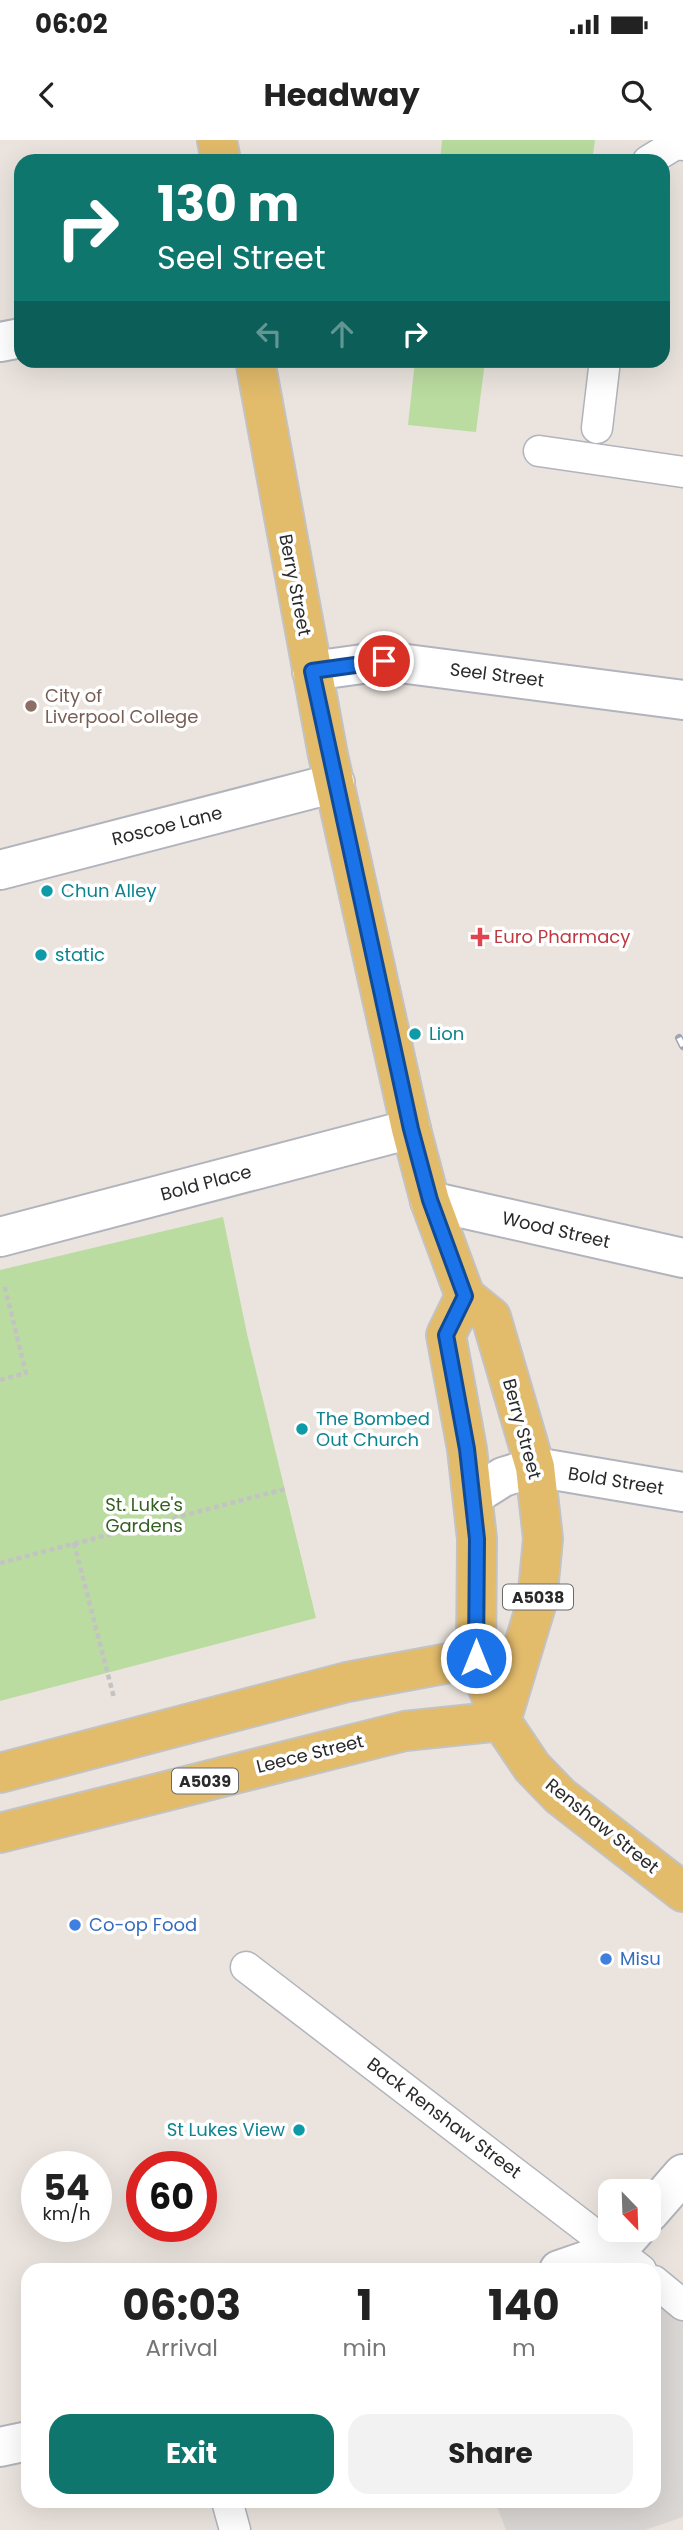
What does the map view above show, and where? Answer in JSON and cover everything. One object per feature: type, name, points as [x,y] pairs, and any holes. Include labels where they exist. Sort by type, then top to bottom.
[{"type":"main road","name":"Berry Street","points":[[256,368],[312,671],[411,1129],[430,1200],[465,1296],[491,1317],[535,1467],[543,1539],[537,1602],[501,1721]]},
{"type":"main road","name":"A5038","points":[[465,1296],[446,1335],[467,1449],[477,1539],[476,1658]]},
{"type":"main road","points":[[0,1773],[347,1682],[476,1658],[501,1721]]},
{"type":"main road","name":"Leece Street","points":[[0,1833],[405,1731],[501,1721]]},
{"type":"main road","name":"Renshaw Street","points":[[501,1721],[532,1767],[559,1796],[683,1892]]},
{"type":"street","name":"Seel Street","points":[[312,671],[384,661],[683,700]]},
{"type":"street","name":"Roscoe Lane","points":[[0,870],[335,783]]},
{"type":"street","name":"Bold Place","points":[[0,1237],[411,1129]]},
{"type":"street","name":"Wood Street","points":[[430,1200],[683,1258]]},
{"type":"street","name":"Bold Street","points":[[473,1496],[503,1477],[535,1467],[683,1492]]},
{"type":"street","points":[[662,2198],[683,2174]]},
{"type":"street","points":[[584,2263],[631,2250]]},
{"type":"street","points":[[0,2447],[21,2442]]},
{"type":"lane","points":[[660,154],[676,144],[683,145]]},
{"type":"lane","points":[[597,428],[604,368]]},
{"type":"lane","points":[[539,451],[683,472]]},
{"type":"lane","name":"Back Renshaw Street","points":[[246,1967],[631,2250]]},
{"type":"lane","points":[[661,2287],[683,2305]]},
{"type":"lane","points":[[229,2508],[235,2530]]},
{"type":"path","points":[[0,1380],[26,1373],[4,1283]]},
{"type":"path","points":[[0,1563],[285,1489]]},
{"type":"path","points":[[74,1543],[107,1675]]},
{"type":"green space","points":[[442,140],[595,140],[593,154],[441,154]]},
{"type":"green space","points":[[414,368],[484,368],[476,432],[408,425]]},
{"type":"green space","name":"St. Luke's Gardens","points":[[223,1217],[247,1334],[316,1618],[0,1701],[0,1270]]},
{"type":"shaded area","points":[[661,2299],[683,2316],[683,2517],[645,2530],[506,2530],[498,2508],[661,2508]]},
{"type":"railway","points":[[679,1038],[683,1046]]},
{"type":"place","name":"City of Liverpool College","points":[[31,706]]},
{"type":"place","name":"Chun Alley","points":[[47,891]]},
{"type":"place","name":"Euro Pharmacy","points":[[480,937]]},
{"type":"place","name":"static","points":[[41,955]]},
{"type":"place","name":"Lion","points":[[415,1034]]},
{"type":"place","name":"The Bombed Out Church","points":[[302,1429]]},
{"type":"place","name":"Co-op Food","points":[[75,1925]]},
{"type":"place","name":"Misu","points":[[606,1959]]},
{"type":"place","name":"St Lukes View","points":[[299,2130]]},
{"type":"route","points":[[384,661],[312,671],[328,755],[411,1129],[430,1200],[465,1296],[446,1335],[467,1449],[477,1539],[476,1658]]}]
